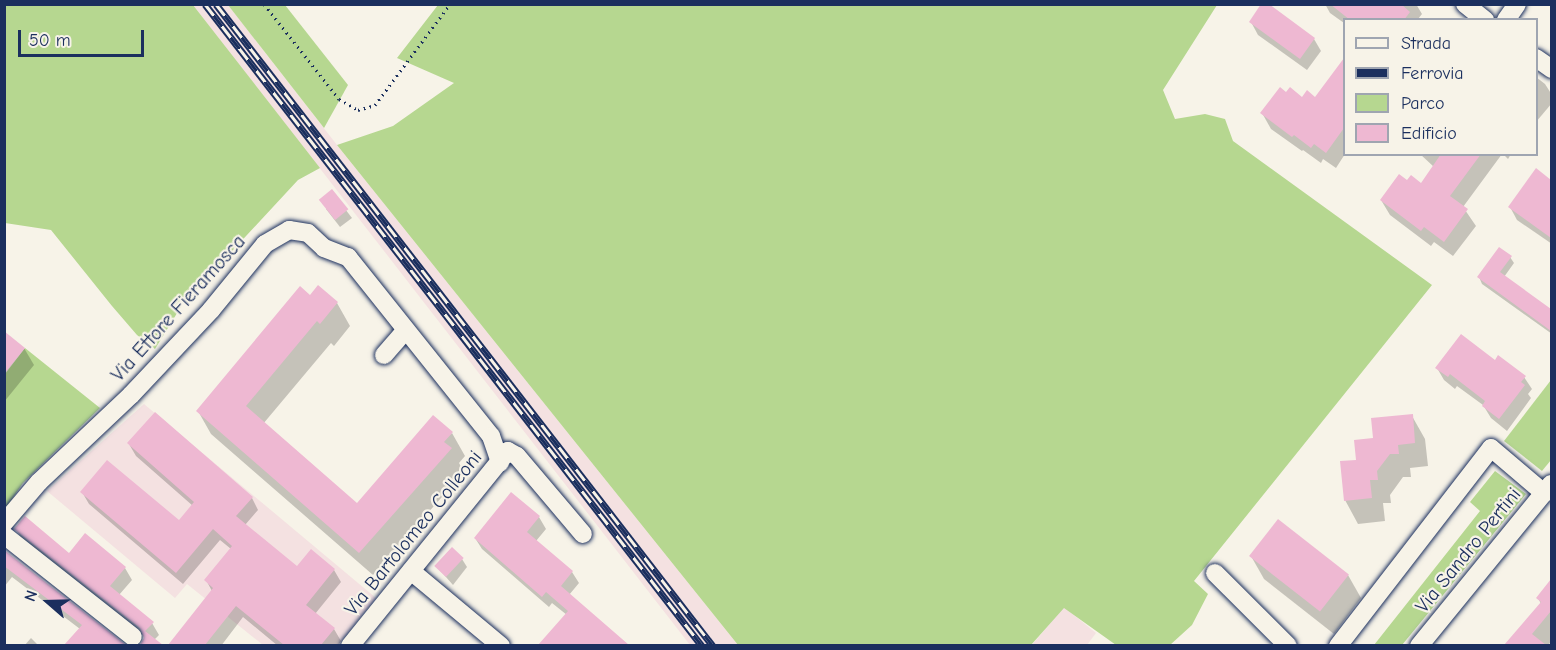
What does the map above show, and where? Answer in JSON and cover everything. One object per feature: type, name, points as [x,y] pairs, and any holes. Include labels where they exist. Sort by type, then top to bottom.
[{"type":"street","points":[[1465,4],[1482,18]]},
{"type":"street","points":[[1507,18],[1517,4]]},
{"type":"street","points":[[1538,59],[1551,69]]},
{"type":"street","name":"Via Ettore Fieramosca","points":[[4,523],[39,482],[155,370],[211,310],[265,244],[290,230],[308,233],[324,248],[348,257],[491,436],[500,462]]},
{"type":"street","points":[[384,355],[406,330]]},
{"type":"street","points":[[1338,645],[1491,448],[1548,488]]},
{"type":"street","name":"Via Bartolomeo Colleoni","points":[[350,645],[508,452],[518,456],[583,534]]},
{"type":"street","name":"Via Sandro Pertini","points":[[1419,645],[1548,488]]},
{"type":"street","points":[[4,535],[133,637]]},
{"type":"street","points":[[411,571],[501,645]]},
{"type":"street","points":[[1215,573],[1288,645]]},
{"type":"path","points":[[264,4],[339,99],[358,110],[375,105],[450,4]]},
{"type":"shaded area","points":[[193,5],[228,5],[337,145],[738,645],[690,645]]},
{"type":"shaded area","points":[[144,404],[376,598],[338,645],[263,645],[187,584],[175,598],[47,491]]},
{"type":"shaded area","points":[[1064,607],[1096,633],[1087,645],[1031,646]]},
{"type":"green space","points":[[4,5],[193,5],[320,168],[298,180],[182,305],[155,349],[137,335],[51,230],[5,223]]},
{"type":"green space","points":[[228,5],[285,5],[348,85],[324,128]]},
{"type":"green space","points":[[438,5],[1217,5],[1163,90],[1175,119],[1205,114],[1225,119],[1233,141],[1432,285],[1194,581],[1208,594],[1192,625],[1170,645],[1116,645],[1064,608],[1031,645],[738,645],[337,145],[393,126],[454,83],[397,58]]},
{"type":"green space","points":[[25,348],[100,408],[23,483],[5,509],[5,374]]},
{"type":"green space","points":[[1551,380],[1551,460],[1542,471],[1504,441]]},
{"type":"green space","points":[[1495,471],[1526,494],[1402,645],[1374,645],[1480,511],[1470,502]]},
{"type":"building","points":[[1261,4],[1269,4],[1315,38],[1300,59],[1249,22]]},
{"type":"building","points":[[1330,4],[1401,4],[1410,12],[1406,18],[1348,18]]},
{"type":"building","points":[[1343,59],[1343,129],[1326,153],[1314,144],[1311,148],[1294,135],[1292,137],[1260,113],[1280,87],[1286,92],[1290,87],[1302,97],[1307,90],[1315,97]]},
{"type":"building","points":[[1440,156],[1480,156],[1450,196],[1468,209],[1444,242],[1424,227],[1421,231],[1380,200],[1399,174],[1407,180],[1411,175],[1421,183]]},
{"type":"building","points":[[1536,168],[1551,180],[1551,238],[1508,207]]},
{"type":"building","points":[[332,189],[348,209],[335,220],[319,200]]},
{"type":"building","points":[[1499,247],[1512,256],[1500,272],[1551,309],[1551,331],[1477,277]]},
{"type":"building","points":[[318,285],[338,302],[320,324],[317,321],[246,406],[357,503],[433,415],[453,432],[444,442],[452,448],[359,553],[196,411],[300,286],[310,295]]},
{"type":"building","points":[[4,331],[25,348],[4,374]]},
{"type":"building","points":[[1461,334],[1495,360],[1498,355],[1526,376],[1521,382],[1525,385],[1499,419],[1482,406],[1485,401],[1450,374],[1448,377],[1435,368]]},
{"type":"building","points":[[155,412],[253,497],[236,516],[297,566],[311,549],[335,569],[306,605],[335,628],[321,645],[284,645],[236,606],[205,645],[168,645],[213,588],[204,580],[232,546],[213,529],[176,573],[80,492],[107,460],[179,520],[194,502],[127,443]]},
{"type":"building","points":[[1413,414],[1415,443],[1398,445],[1399,454],[1390,454],[1377,471],[1378,480],[1370,480],[1372,498],[1344,501],[1340,461],[1356,460],[1354,440],[1373,438],[1371,418]]},
{"type":"building","points":[[511,492],[540,516],[527,532],[573,571],[561,586],[629,645],[538,645],[568,611],[546,592],[542,597],[474,538]]},
{"type":"building","points":[[25,516],[69,553],[85,533],[126,567],[110,586],[154,622],[145,631],[163,645],[140,645],[144,638],[140,628],[14,529]]},
{"type":"building","points":[[1278,519],[1349,574],[1320,611],[1249,556]]},
{"type":"building","points":[[452,547],[464,558],[446,577],[434,566]]},
{"type":"building","points":[[4,550],[126,645],[64,645],[82,625],[4,566]]},
{"type":"building","points":[[1551,579],[1551,611],[1532,634],[1546,645],[1504,645],[1541,602],[1536,598]]},
{"type":"railway","points":[[205,4],[702,646]]},
{"type":"railway","points":[[216,4],[713,646]]}]
